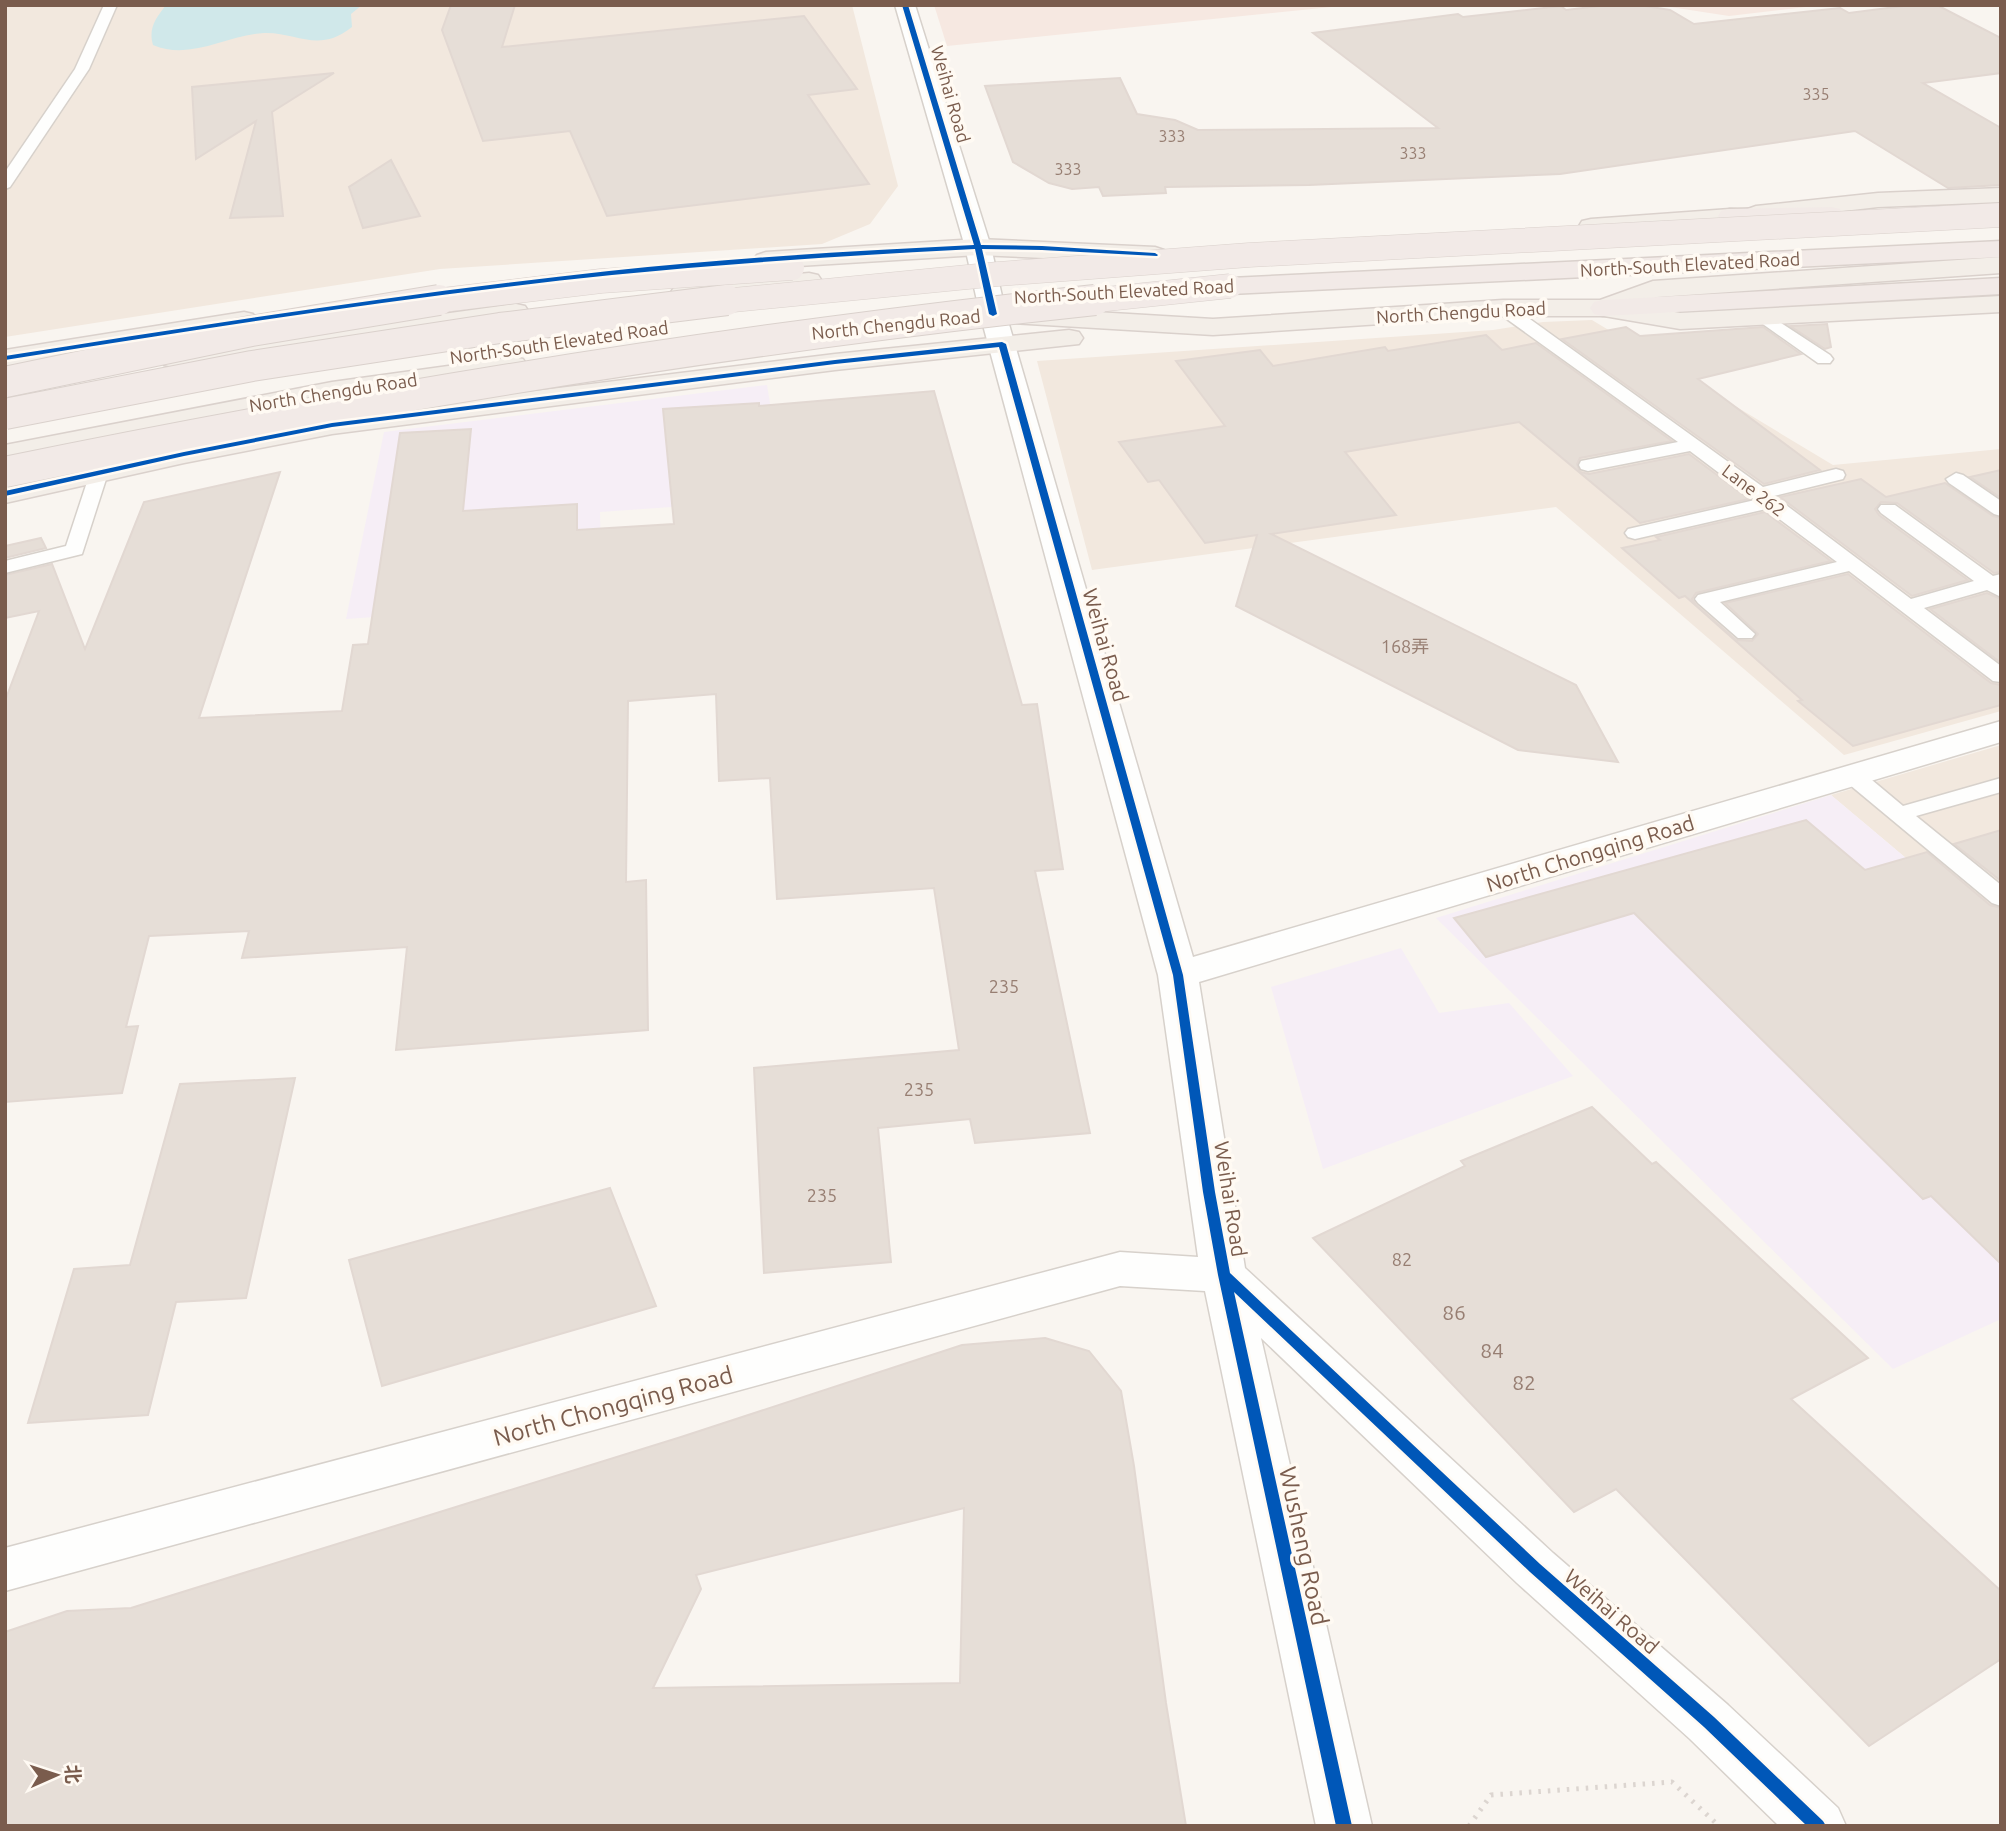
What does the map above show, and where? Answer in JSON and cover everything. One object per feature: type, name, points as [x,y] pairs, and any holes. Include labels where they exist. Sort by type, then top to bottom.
[{"type":"highway","points":[[1730,216],[2001,207]]},
{"type":"highway","name":"North-South Elevated Road","points":[[5,414],[115,390],[298,357],[527,322],[882,284],[1277,253],[2001,215]]},
{"type":"highway","name":"North-South Elevated Road","points":[[5,441],[262,386],[506,349],[790,312],[1046,293],[2001,249]]},
{"type":"highway","points":[[5,382],[285,324],[570,284],[845,266],[1277,253]]},
{"type":"highway","points":[[5,472],[202,430],[436,390],[919,320],[1230,286]]},
{"type":"highway","points":[[1603,308],[1989,286]]},
{"type":"main road","points":[[5,358],[243,320],[629,270],[1155,255],[1730,216],[1878,200],[2001,195]]},
{"type":"main road","points":[[1730,216],[1844,230],[2001,221]]},
{"type":"main road","points":[[5,389],[137,365],[364,331],[627,297],[826,280],[980,259]]},
{"type":"main road","name":"North Chengdu Road","points":[[5,454],[332,390],[500,367],[997,329],[1213,327],[1503,308],[1603,308],[1653,289],[2001,265]]},
{"type":"main road","points":[[629,270],[826,280]]},
{"type":"main road","points":[[1603,308],[1680,321],[2001,304]]},
{"type":"main road","points":[[137,365],[243,320]]},
{"type":"main road","points":[[5,494],[332,425],[608,389],[997,329]]},
{"type":"main road","points":[[173,419],[287,434]]},
{"type":"street","name":"Weihai Road","points":[[905,5],[980,259],[997,329],[1178,975],[1209,1192],[1224,1275],[1535,1568],[1709,1722],[1818,1826]]},
{"type":"street","name":"North Chongqing Road","points":[[1178,975],[2001,730]]},
{"type":"street","name":"North Chongqing Road","points":[[5,1570],[1120,1269],[1224,1275]]},
{"type":"street","name":"Wusheng Road","points":[[1224,1275],[1345,1826]]},
{"type":"lane","points":[[5,184],[82,69],[111,5]]},
{"type":"lane","name":"Lane 262","points":[[1503,308],[1694,444],[2001,676]]},
{"type":"lane","points":[[1766,318],[1824,359]]},
{"type":"lane","points":[[1588,465],[1694,444]]},
{"type":"lane","points":[[5,567],[75,550],[99,473]]},
{"type":"lane","points":[[1635,533],[1765,498],[1836,475]]},
{"type":"lane","points":[[1956,479],[2001,510]]},
{"type":"lane","points":[[1888,509],[1997,585]]},
{"type":"lane","points":[[1745,634],[1705,599],[1853,564]]},
{"type":"lane","points":[[1908,606],[1997,585]]},
{"type":"lane","points":[[1852,775],[2001,898]]},
{"type":"lane","points":[[1899,814],[2001,785]]},
{"type":"path","points":[[1469,1826],[1491,1795],[1672,1782],[1718,1826]]},
{"type":"shaded area","points":[[5,5],[852,5],[898,186],[870,224],[822,244],[440,269],[5,337]]},
{"type":"shaded area","points":[[934,5],[1351,5],[947,46]]},
{"type":"shaded area","points":[[1657,5],[1823,5],[1729,16]]},
{"type":"shaded area","points":[[1592,320],[1833,465],[2001,449],[2001,711],[1844,755],[1556,507],[1092,570],[1037,361],[1493,330],[1543,322]]},
{"type":"shaded area","points":[[767,385],[786,499],[600,512],[602,601],[346,619],[384,432]]},
{"type":"shaded area","points":[[2001,745],[2001,938],[1831,795]]},
{"type":"shaded area","points":[[1831,795],[2001,938],[2001,1319],[1893,1369],[1436,918]]},
{"type":"shaded area","points":[[1401,948],[1439,1013],[1509,1003],[1573,1076],[1323,1169],[1271,987]]},
{"type":"water","points":[[166,5],[362,5],[351,14],[352,27],[329,39],[308,40],[264,33],[181,50],[153,45],[152,28]]},
{"type":"building","points":[[451,5],[515,5],[502,47],[804,16],[857,89],[808,95],[869,184],[607,216],[570,131],[483,141],[442,30]]},
{"type":"building","points":[[1608,5],[1639,5],[1670,10],[1694,24],[1840,8],[1849,13],[1911,5],[1937,5],[2001,38],[2001,73],[1923,83],[2001,128],[2001,185],[1948,188],[1855,131],[1560,174],[1309,185],[1165,187],[1166,193],[1103,196],[1099,187],[1072,189],[1049,183],[1013,162],[985,86],[1120,78],[1137,114],[1175,120],[1198,130],[1438,128],[1313,33],[1458,14],[1463,17],[1561,6],[1566,10]]},
{"type":"building","points":[[334,73],[272,112],[283,216],[230,218],[256,121],[196,159],[192,87]]},
{"type":"building","points":[[391,160],[420,216],[363,228],[349,187]]},
{"type":"building","points":[[1827,324],[1831,347],[1825,349],[1790,326]]},
{"type":"building","points":[[1626,327],[1640,336],[1763,327],[1801,354],[1698,379],[1820,470],[1764,484],[1562,339]]},
{"type":"building","points":[[1486,335],[1502,350],[1536,343],[1672,441],[1580,458],[1577,464],[1580,472],[1589,474],[1689,454],[1749,499],[1640,523],[1519,422],[1345,452],[1396,515],[1271,534],[1576,685],[1618,762],[1518,750],[1236,606],[1257,535],[1205,543],[1159,480],[1148,482],[1119,442],[1225,426],[1176,361],[1260,350],[1273,366],[1385,347],[1388,351]]},
{"type":"building","points":[[934,391],[1022,705],[1037,704],[1063,869],[1035,871],[1090,1133],[975,1143],[970,1119],[878,1128],[891,1262],[764,1273],[754,1068],[959,1050],[934,888],[777,899],[770,778],[719,781],[716,694],[628,701],[626,882],[646,880],[648,1030],[396,1050],[407,947],[242,958],[249,931],[149,936],[126,1027],[138,1026],[122,1093],[5,1102],[5,701],[39,611],[5,618],[5,575],[52,564],[85,649],[144,502],[280,472],[199,718],[342,711],[353,645],[368,644],[400,433],[471,429],[463,511],[577,504],[577,530],[674,524],[663,409],[759,403],[759,406]]},
{"type":"building","points":[[2001,470],[2001,498],[1970,477]]},
{"type":"building","points":[[1861,479],[1886,497],[1945,483],[1993,516],[2001,518],[2001,572],[1994,573],[1897,503],[1881,502],[1875,509],[1879,515],[1968,580],[1912,596],[1780,497]]},
{"type":"building","points":[[1765,512],[1831,561],[1696,593],[1692,599],[1696,605],[1736,640],[1752,641],[1758,634],[1725,603],[1848,574],[1991,683],[2001,685],[2001,705],[1853,746],[1798,701],[1802,700],[1685,596],[1679,598],[1622,548],[1660,540],[1656,537]]},
{"type":"building","points":[[41,538],[46,548],[5,558],[5,546]]},
{"type":"building","points":[[1987,593],[2001,599],[2001,663],[1930,609]]},
{"type":"building","points":[[1806,820],[1865,870],[1927,852],[1990,905],[2001,908],[2001,1264],[1931,1196],[1923,1199],[1634,913],[1486,957],[1454,918]]},
{"type":"building","points":[[2001,830],[2001,881],[1954,844]]},
{"type":"building","points":[[295,1078],[246,1298],[176,1302],[148,1415],[28,1423],[74,1269],[130,1265],[180,1084]]},
{"type":"building","points":[[1592,1107],[1652,1164],[1656,1162],[1868,1358],[1791,1399],[2001,1591],[2001,1659],[1869,1746],[1616,1489],[1574,1512],[1313,1238],[1465,1166],[1461,1161]]},
{"type":"building","points":[[610,1188],[656,1306],[382,1386],[349,1260]]},
{"type":"building","points":[[1045,1338],[1089,1351],[1121,1391],[1186,1826],[5,1826],[5,1632],[67,1611],[131,1608],[681,1437],[962,1345]],"holes":[[[964,1508],[960,1683],[653,1688],[701,1589],[696,1575]]]},
{"type":"cycle path","points":[[905,5],[978,247],[993,314]]},
{"type":"cycle path","points":[[5,358],[367,303],[731,261],[975,247],[1155,255]]},
{"type":"cycle path","points":[[5,494],[184,454],[332,425],[835,362],[1002,344],[1178,975],[1209,1192],[1224,1275],[1344,1826]]},
{"type":"cycle path","points":[[1224,1275],[1535,1568],[1709,1722],[1818,1826]]}]
